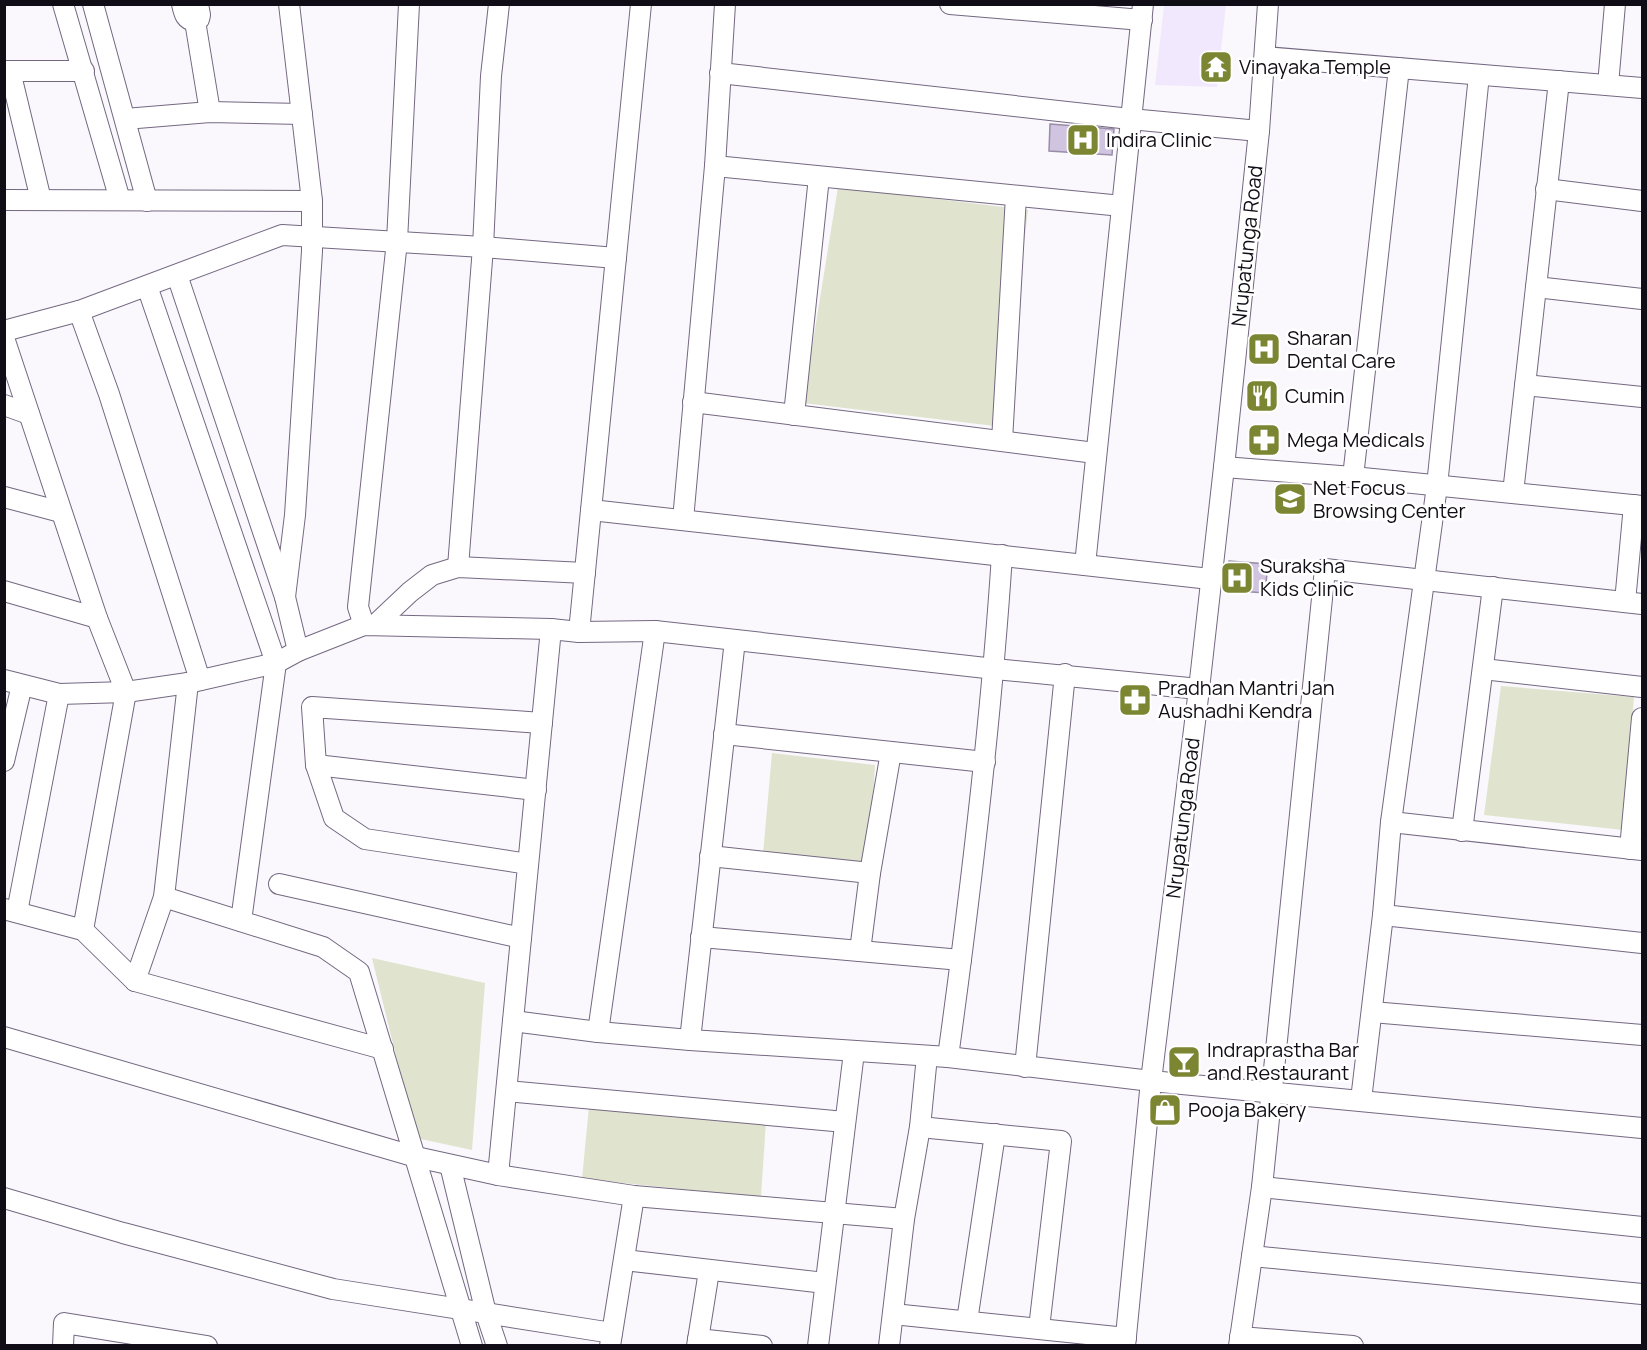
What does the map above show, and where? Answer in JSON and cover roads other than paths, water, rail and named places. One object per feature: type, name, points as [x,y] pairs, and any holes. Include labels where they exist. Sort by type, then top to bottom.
[{"type":"street","points":[[63,4],[120,200]]},
{"type":"street","points":[[93,4],[147,201]]},
{"type":"street","points":[[182,4],[185,16],[190,21],[197,13]]},
{"type":"street","points":[[285,597],[295,515],[312,236],[312,201],[289,4]]},
{"type":"street","points":[[370,625],[358,607],[397,241],[409,4]]},
{"type":"street","points":[[458,567],[483,247],[491,76],[499,4]]},
{"type":"street","points":[[683,520],[715,166],[725,4]]},
{"type":"street","points":[[950,4],[1143,12],[1084,565]]},
{"type":"street","name":"Nrupatunga Road","points":[[1126,1342],[1151,1081],[1224,467],[1258,131],[1268,4]]},
{"type":"street","points":[[1608,85],[1615,4]]},
{"type":"street","points":[[579,632],[638,5]]},
{"type":"street","points":[[197,13],[210,112]]},
{"type":"street","points":[[1265,57],[1642,88]]},
{"type":"street","points":[[1353,477],[1399,68]]},
{"type":"street","points":[[41,200],[7,71],[84,71]]},
{"type":"street","points":[[720,73],[1258,131]]},
{"type":"street","points":[[1361,1100],[1383,915],[1391,822],[1437,486],[1479,75]]},
{"type":"street","points":[[1513,493],[1559,81]]},
{"type":"street","points":[[124,119],[210,112],[302,114]]},
{"type":"street","points":[[715,166],[1122,206]]},
{"type":"street","points":[[794,415],[819,177]]},
{"type":"street","points":[[1546,189],[1642,201]]},
{"type":"street","points":[[1002,441],[1016,196]]},
{"type":"street","points":[[4,200],[312,201]]},
{"type":"street","points":[[4,331],[79,311],[282,235],[397,241],[616,258]]},
{"type":"street","points":[[177,275],[285,597],[298,651]]},
{"type":"street","points":[[147,286],[276,663],[241,921]]},
{"type":"street","points":[[1536,287],[1642,298]]},
{"type":"street","points":[[79,311],[109,394],[194,682],[164,897],[135,981]]},
{"type":"street","points":[[4,338],[97,618],[126,692],[83,930]]},
{"type":"street","points":[[1525,385],[1642,398]]},
{"type":"street","points":[[693,402],[1095,453]]},
{"type":"street","points":[[4,405],[29,414]]},
{"type":"street","points":[[1224,467],[1353,477],[1638,506],[1634,603],[1325,569],[1262,1187],[1240,1341],[1353,1346]]},
{"type":"street","points":[[4,497],[61,512]]},
{"type":"street","points":[[591,510],[1210,579]]},
{"type":"street","points":[[948,1057],[985,762],[995,669],[1002,555]]},
{"type":"street","points":[[4,761],[13,682],[59,694],[126,692],[194,682],[276,663],[298,651],[370,625],[432,575],[458,567],[585,573]]},
{"type":"street","points":[[1462,831],[1493,587]]},
{"type":"street","points":[[4,591],[97,618]]},
{"type":"street","points":[[370,625],[551,629],[579,632],[655,631],[1199,689]]},
{"type":"street","points":[[498,1175],[551,629]]},
{"type":"street","points":[[598,1032],[655,631]]},
{"type":"street","points":[[690,1040],[735,640]]},
{"type":"street","points":[[1483,669],[1642,687]]},
{"type":"street","points":[[1025,1067],[1065,674]]},
{"type":"street","points":[[59,694],[11,910],[83,930],[135,981],[383,1049]]},
{"type":"street","points":[[528,864],[365,839],[334,818],[316,765],[312,707],[542,723]]},
{"type":"street","points":[[1391,822],[1636,849],[1642,718]]},
{"type":"street","points":[[724,734],[985,762]]},
{"type":"street","points":[[860,951],[870,873],[891,752]]},
{"type":"street","points":[[316,765],[536,790]]},
{"type":"street","points":[[710,856],[870,873]]},
{"type":"street","points":[[279,884],[521,938]]},
{"type":"street","points":[[164,897],[323,947],[359,972],[472,1346]]},
{"type":"street","points":[[1383,915],[1642,943]]},
{"type":"street","points":[[700,937],[961,960]]},
{"type":"street","points":[[1372,1012],[1642,1035]]},
{"type":"street","points":[[513,1021],[598,1032],[690,1040],[948,1057],[1151,1081],[1642,1128]]},
{"type":"street","points":[[4,1036],[416,1157],[498,1175],[634,1196],[904,1219]]},
{"type":"street","points":[[818,1346],[854,1052]]},
{"type":"street","points":[[889,1346],[904,1219],[920,1126],[927,1056]]},
{"type":"street","points":[[507,1091],[845,1122]]},
{"type":"street","points":[[920,1126],[1061,1142],[1039,1328]]},
{"type":"street","points":[[968,1321],[995,1134]]},
{"type":"street","points":[[450,1165],[486,1313],[497,1346]]},
{"type":"street","points":[[1262,1187],[1642,1227]]},
{"type":"street","points":[[4,1198],[123,1233],[333,1289],[486,1313],[611,1339],[634,1196]]},
{"type":"street","points":[[1252,1256],[1642,1294]]},
{"type":"street","points":[[624,1260],[825,1283]]},
{"type":"street","points":[[709,1271],[698,1342],[762,1346]]},
{"type":"street","points":[[893,1314],[1039,1328],[1126,1342]]},
{"type":"street","points":[[63,1346],[64,1323],[207,1346]]},
{"type":"place","name":"Vinayaka Temple","points":[[1216,67]]},
{"type":"place","name":"Indira Clinic","points":[[1083,140]]},
{"type":"place","name":"Sharan Dental Care","points":[[1264,349]]},
{"type":"place","name":"Cumin","points":[[1262,396]]},
{"type":"place","name":"Mega Medicals","points":[[1264,440]]},
{"type":"place","name":"Net Focus Browsing Center","points":[[1290,499]]},
{"type":"place","name":"Suraksha Kids Clinic","points":[[1237,578]]},
{"type":"place","name":"Pradhan Mantri Jan Aushadhi Kendra","points":[[1135,700]]},
{"type":"place","name":"Indraprastha Bar and Restaurant","points":[[1184,1062]]},
{"type":"place","name":"Pooja Bakery","points":[[1165,1110]]}]
